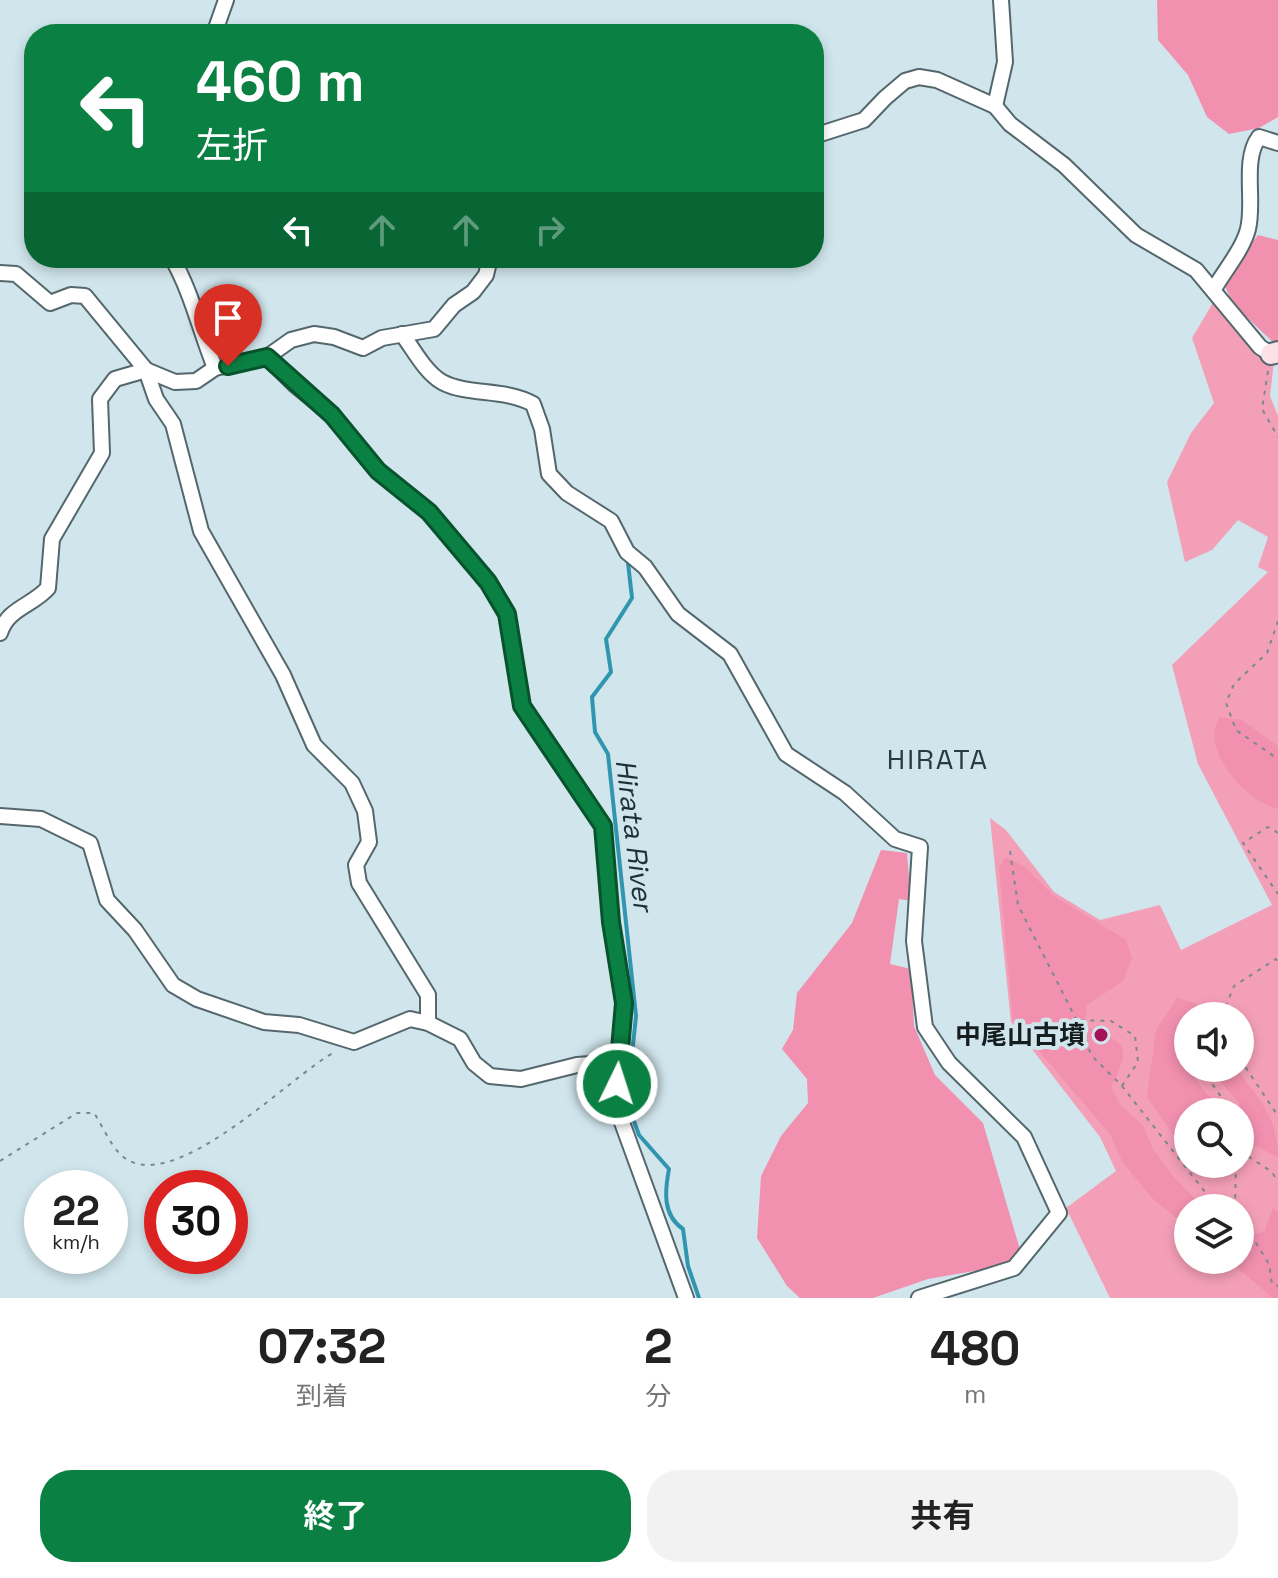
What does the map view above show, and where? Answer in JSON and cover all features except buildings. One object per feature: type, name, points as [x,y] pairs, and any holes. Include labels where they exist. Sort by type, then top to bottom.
[{"type":"street","points":[[218,24],[226,0]]},
{"type":"street","points":[[995,106],[1005,62],[1001,0]]},
{"type":"street","points":[[824,133],[864,120],[895,89],[919,77],[937,80],[995,106],[1010,124],[1064,165],[1136,235],[1186,262],[1214,289],[1260,347],[1274,353]]},
{"type":"street","points":[[1214,289],[1247,232],[1252,202],[1252,147],[1259,137],[1278,143]]},
{"type":"street","points":[[178,268],[190,289],[196,321],[215,368]]},
{"type":"street","points":[[0,633],[3,622],[15,610],[48,588],[52,539],[102,453],[98,413],[104,389],[115,379],[146,370],[175,382],[196,381],[215,368],[267,357],[291,340],[314,334],[334,337],[363,348],[402,334],[425,334],[434,329],[454,305],[473,292],[488,268]]},
{"type":"street","points":[[0,273],[16,274],[50,303],[71,295],[85,296],[146,370],[156,399],[173,424],[201,531],[283,675],[314,745],[352,783],[365,811],[371,830],[369,842],[356,865],[359,883],[428,995],[428,1023]]},
{"type":"street","points":[[402,334],[430,372],[444,383],[514,394],[533,404],[542,429],[549,474],[567,493],[611,521],[627,552],[645,567],[678,614],[730,654],[786,754],[845,793],[895,839],[920,847],[914,941],[925,1027],[949,1063],[1024,1137],[1059,1213],[1014,1268],[919,1298]]},
{"type":"street","points":[[267,357],[332,415],[378,471],[429,512],[488,582],[507,614],[522,706],[603,826],[611,922],[624,1003],[616,1106],[686,1298]]},
{"type":"street","points":[[0,816],[41,819],[90,843],[107,900],[135,930],[173,985],[197,999],[264,1022],[299,1025],[354,1042],[410,1019],[428,1023],[460,1039],[474,1063],[490,1076],[521,1079],[577,1065],[618,1062]]},
{"type":"path","points":[[1274,353],[1262,409],[1278,437]]},
{"type":"path","points":[[1278,621],[1267,653],[1234,684],[1226,703],[1236,730],[1278,759]]},
{"type":"path","points":[[1278,833],[1268,827],[1243,843],[1278,894]]},
{"type":"path","points":[[1010,851],[1018,905],[1092,1056],[1122,1086],[1207,1194]]},
{"type":"path","points":[[1228,1002],[1234,986],[1277,960]]},
{"type":"path","points":[[1076,1020],[1111,1021],[1135,1036],[1138,1062],[1122,1086]]},
{"type":"path","points":[[0,1161],[77,1113],[94,1113],[121,1155],[135,1163],[152,1163],[190,1155],[281,1093],[321,1058],[354,1042]]},
{"type":"path","points":[[1254,1080],[1278,1116]]},
{"type":"path","points":[[1254,1160],[1272,1172],[1278,1182]]},
{"type":"path","points":[[1254,1240],[1269,1264],[1272,1284],[1278,1286]]},
{"type":"shaded area","points":[[1157,0],[1278,0],[1278,117],[1259,128],[1229,134],[1207,117],[1188,75],[1158,40]]},
{"type":"shaded area","points":[[1258,235],[1278,240],[1278,347],[1233,304],[1225,286],[1231,270]]},
{"type":"shaded area","points":[[1214,301],[1274,361],[1270,396],[1278,416],[1278,1298],[1110,1298],[1066,1208],[1116,1171],[1100,1137],[1011,1022],[990,818],[1006,830],[1054,892],[1100,920],[1160,905],[1181,950],[1272,905],[1198,764],[1172,665],[1268,572],[1258,567],[1268,537],[1238,520],[1212,550],[1185,562],[1167,482],[1191,433],[1214,403],[1192,338]]},
{"type":"shaded area","points":[[1220,717],[1242,720],[1278,746],[1278,809],[1266,805],[1240,785],[1220,758],[1215,744],[1215,730]]},
{"type":"shaded area","points":[[881,850],[907,853],[911,901],[899,899],[890,964],[911,969],[914,1026],[935,1075],[983,1123],[1021,1253],[1008,1265],[928,1279],[873,1298],[800,1298],[787,1286],[757,1238],[761,1176],[781,1136],[808,1103],[807,1079],[782,1049],[793,1030],[797,993],[852,923]]},
{"type":"shaded area","points":[[1005,857],[1024,866],[1053,895],[1126,940],[1132,958],[1123,981],[1087,1005],[1085,1026],[1117,1041],[1122,1047],[1122,1062],[1111,1087],[1120,1104],[1143,1126],[1154,1151],[1174,1178],[1190,1194],[1174,1194],[1174,1216],[1152,1198],[1123,1163],[1110,1134],[1013,1021],[999,868]]},
{"type":"shaded area","points":[[1174,1003],[1174,1082],[1198,1082],[1211,1098],[1174,1098],[1174,1135],[1147,1097],[1156,1030]]},
{"type":"shaded area","points":[[1221,1082],[1246,1082],[1251,1089],[1275,1131],[1278,1157],[1254,1145],[1254,1098],[1235,1098]]},
{"type":"shaded area","points":[[1273,1208],[1278,1211],[1278,1298],[1273,1298],[1245,1274],[1254,1274],[1254,1234],[1264,1232]]},
{"type":"waterway","name":"Hirata River","points":[[628,563],[632,598],[606,639],[611,672],[592,697],[595,732],[608,754],[636,1016],[627,1102],[639,1135],[669,1169],[668,1209],[683,1229],[688,1266],[699,1298]]},
{"type":"place","name":"中尾山古墳","points":[[1101,1035]]},
{"type":"district","name":"HIRATA","points":[[938,759]]},
{"type":"route","points":[[228,366],[267,357],[332,415],[378,471],[429,512],[488,582],[507,614],[522,706],[603,826],[611,922],[624,1003],[617,1084]]}]
